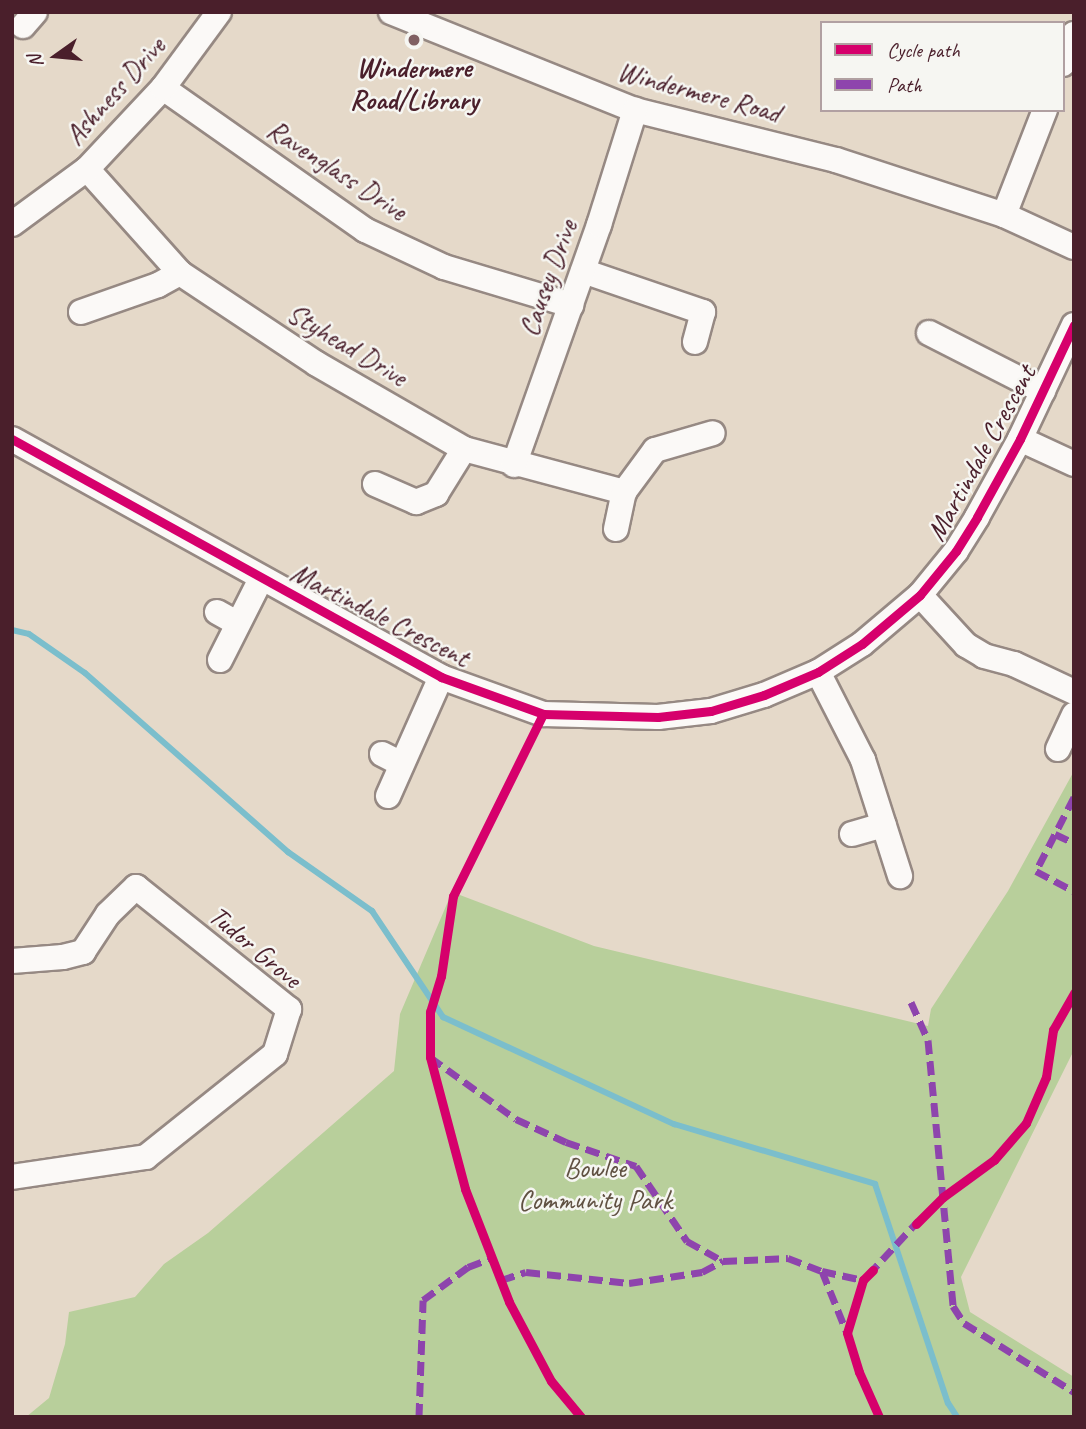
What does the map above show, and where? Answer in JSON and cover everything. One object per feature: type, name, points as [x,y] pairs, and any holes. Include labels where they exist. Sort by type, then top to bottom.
[{"type":"street","name":"Ashness Drive","points":[[12,225],[87,169],[163,88],[219,12]]},
{"type":"street","name":"Windermere Road","points":[[391,12],[635,110],[836,160],[1004,215],[1074,247]]},
{"type":"street","points":[[1065,59],[1074,34]]},
{"type":"street","name":"Ravenglass Drive","points":[[163,88],[365,230],[444,267],[571,305]]},
{"type":"street","name":"Causey Drive","points":[[514,464],[583,271],[635,110]]},
{"type":"street","points":[[1004,215],[1044,112]]},
{"type":"street","name":"Styhead Drive","points":[[87,169],[180,273],[317,364],[464,449],[624,492]]},
{"type":"street","points":[[583,271],[703,312],[695,342]]},
{"type":"street","points":[[81,312],[158,285],[180,273]]},
{"type":"street","name":"Martindale Crescent","points":[[12,439],[441,677],[543,714],[658,718],[711,711],[765,695],[818,672],[862,644],[919,595],[956,551],[1020,439],[1074,325]]},
{"type":"street","points":[[929,333],[1043,391]]},
{"type":"street","points":[[616,529],[624,492],[654,450],[713,433]]},
{"type":"street","points":[[1020,439],[1074,464]]},
{"type":"street","points":[[375,484],[416,502],[436,494],[464,449]]},
{"type":"street","points":[[220,660],[227,618],[261,579]]},
{"type":"street","points":[[919,595],[965,645],[984,656],[1014,664],[1074,692]]},
{"type":"street","points":[[818,672],[863,760],[900,876]]},
{"type":"street","points":[[388,796],[392,759],[441,677]]},
{"type":"street","points":[[1058,749],[1074,714]]},
{"type":"street","points":[[852,834],[884,825]]},
{"type":"street","name":"Tudor Grove","points":[[12,961],[63,957],[83,952],[108,914],[136,887],[289,1009],[275,1054],[146,1157],[12,1178]]},
{"type":"green space","name":"Bowlee Community Park","points":[[1074,771],[1074,1050],[961,1277],[970,1312],[1074,1377],[1074,1417],[26,1417],[49,1398],[65,1344],[69,1312],[135,1297],[164,1264],[208,1233],[394,1071],[400,1014],[452,892],[594,946],[928,1026],[931,1009],[1008,891]]},
{"type":"waterway","points":[[12,630],[29,634],[85,673],[288,852],[372,911],[443,1017],[674,1124],[875,1184],[948,1403],[957,1417]]},
{"type":"marked path","points":[[1074,797],[1036,871],[1074,891]]},
{"type":"marked path","points":[[1055,834],[1074,843]]},
{"type":"marked path","points":[[911,1002],[928,1040],[953,1306],[964,1323],[1074,1392]]},
{"type":"marked path","points":[[430,1057],[516,1119],[566,1142],[636,1166],[687,1241],[723,1261],[788,1258],[822,1271],[863,1280]]},
{"type":"marked path","points":[[868,1275],[918,1221]]},
{"type":"marked path","points":[[419,1417],[423,1300],[468,1267],[492,1258]]},
{"type":"marked path","points":[[501,1280],[526,1272],[629,1283],[702,1272],[723,1261]]},
{"type":"marked path","points":[[822,1271],[847,1333]]},
{"type":"cycle path","points":[[12,439],[441,677],[543,714],[658,717],[711,711],[764,695],[818,672],[862,644],[920,595],[956,551],[977,517],[1020,439],[1074,325]]},
{"type":"cycle path","points":[[543,714],[453,896],[441,976],[430,1012],[430,1057],[465,1189],[509,1302],[551,1381],[581,1417]]},
{"type":"cycle path","points":[[916,1224],[943,1197],[994,1160],[1026,1123],[1046,1077],[1053,1030],[1074,993]]},
{"type":"cycle path","points":[[873,1270],[863,1280],[847,1333],[859,1372],[879,1417]]},
{"type":"place","name":"Windermere Road/Library","points":[[414,40]]}]
